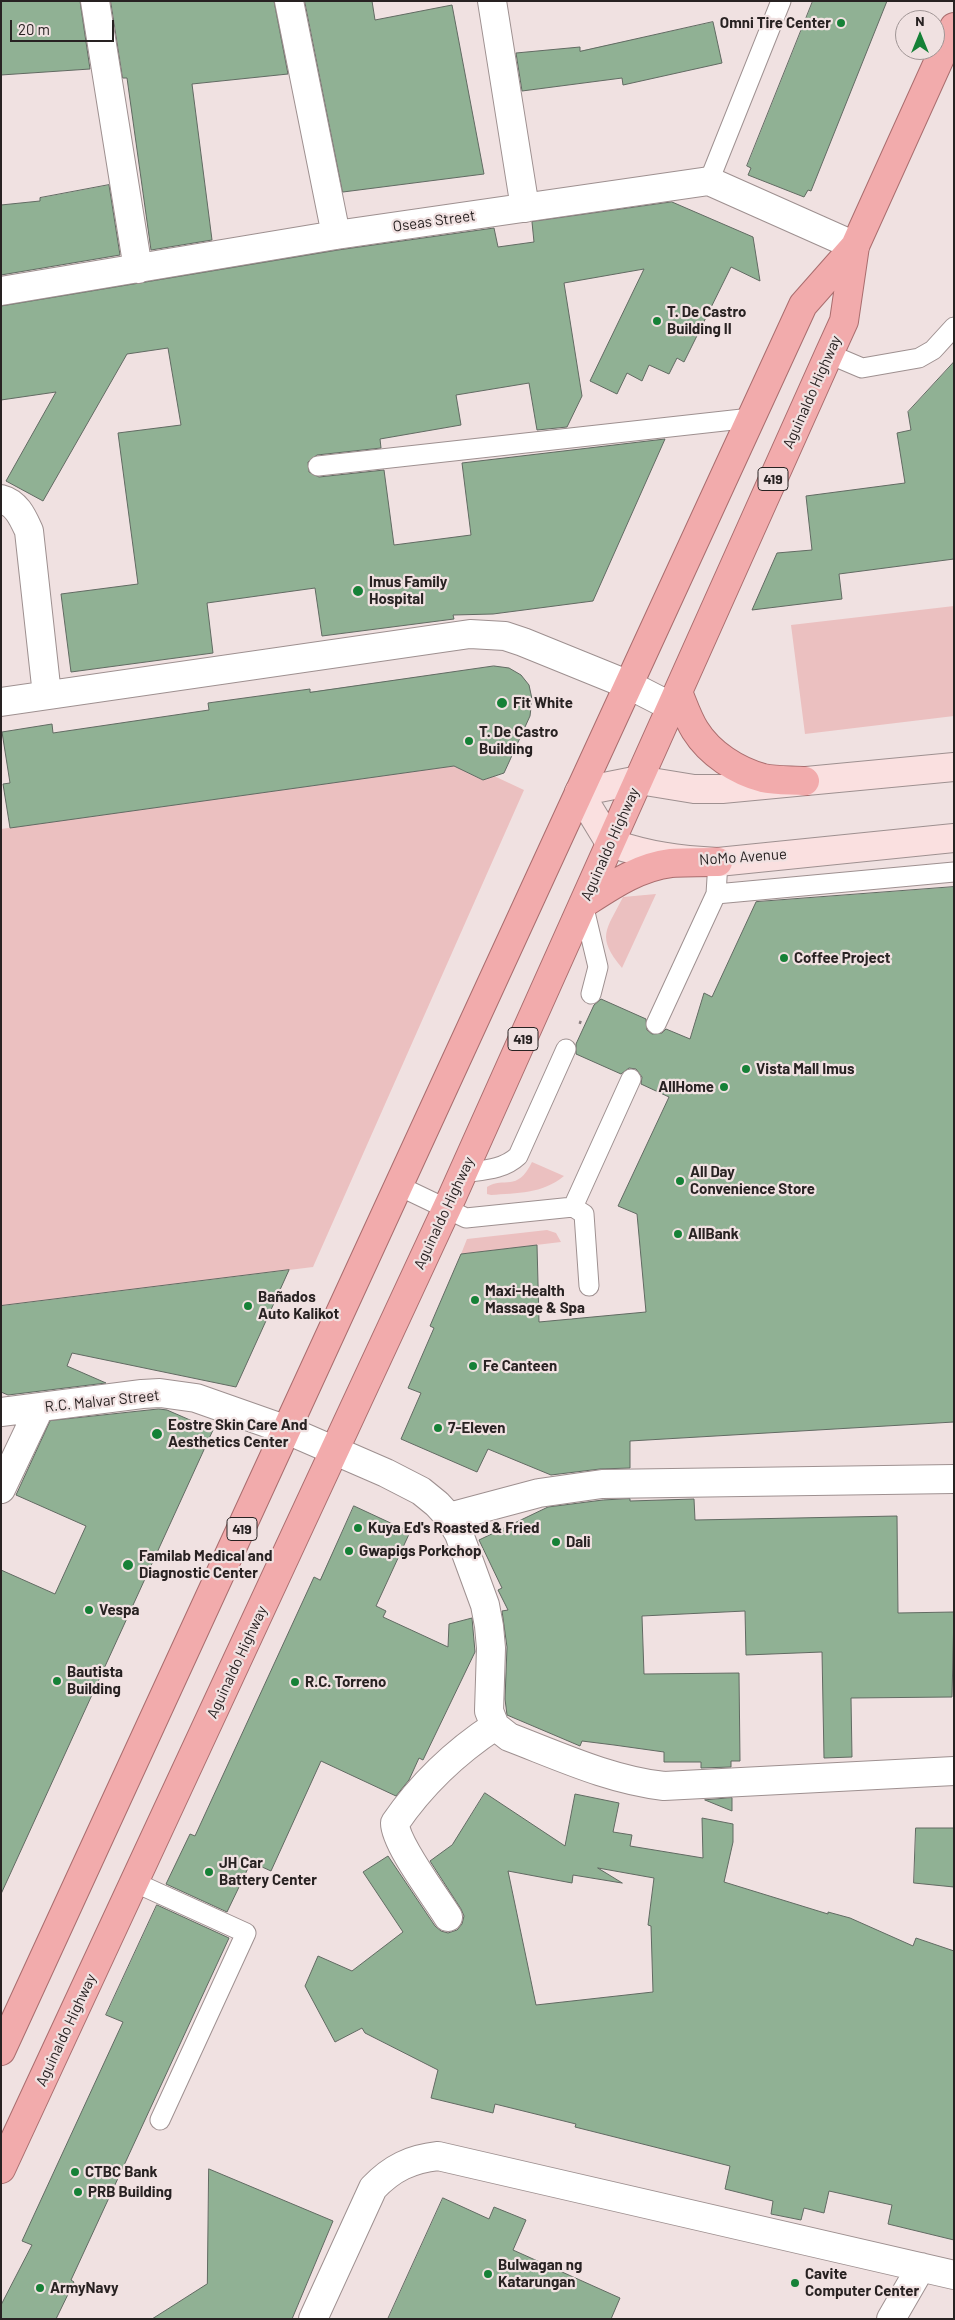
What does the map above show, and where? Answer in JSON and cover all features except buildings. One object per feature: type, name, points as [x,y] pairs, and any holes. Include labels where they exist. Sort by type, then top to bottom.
[{"type":"highway","name":"Aguinaldo Highway","points":[[1,2169],[463,1173],[844,321],[855,246],[954,28]]},
{"type":"highway","name":"Aguinaldo Highway","points":[[1,2051],[803,305],[855,246]]},
{"type":"highway","points":[[675,700],[695,731],[711,749],[727,762],[745,772],[764,778],[805,781]]},
{"type":"highway","points":[[583,904],[624,878],[646,869],[670,863],[718,862]]},
{"type":"main road","points":[[610,843],[579,792],[639,780],[694,789],[722,790],[954,767]]},
{"type":"main road","name":"NoMo Avenue","points":[[610,843],[645,855],[718,862],[954,838]]},
{"type":"street","points":[[96,1],[138,269]]},
{"type":"street","points":[[289,1],[336,235]]},
{"type":"street","points":[[492,1],[525,208]]},
{"type":"street","points":[[709,180],[855,246]]},
{"type":"street","name":"Oseas Street","points":[[1,291],[336,235],[709,180]]},
{"type":"street","points":[[1,499],[8,500],[21,513],[29,532],[47,695]]},
{"type":"street","points":[[1,702],[470,634],[505,636],[629,685],[675,700]]},
{"type":"street","name":"R.C. Malvar Street","points":[[1,1412],[160,1393],[196,1398],[287,1430],[386,1473],[421,1491],[450,1517]]},
{"type":"street","points":[[1,1489],[40,1407]]},
{"type":"street","points":[[954,1479],[602,1484],[540,1492],[450,1517],[459,1534],[485,1604],[490,1648],[489,1711],[495,1726],[508,1737],[641,1784],[691,1786],[954,1771]]},
{"type":"street","points":[[448,1917],[402,1844],[395,1829],[395,1823],[434,1776],[470,1742],[495,1726]]},
{"type":"street","points":[[313,2319],[373,2188],[386,2174],[402,2164],[420,2158],[438,2156],[954,2275]]},
{"type":"street","points":[[891,2319],[921,2267]]},
{"type":"lane","points":[[709,180],[781,1]]},
{"type":"lane","points":[[829,354],[862,368],[919,358],[933,350],[954,327]]},
{"type":"lane","points":[[318,466],[751,418]]},
{"type":"lane","points":[[656,1024],[716,894],[718,862]]},
{"type":"lane","points":[[716,894],[954,872]]},
{"type":"lane","points":[[583,904],[598,967],[591,994]]},
{"type":"lane","points":[[463,1173],[510,1164],[518,1156],[566,1049]]},
{"type":"lane","points":[[573,1207],[631,1079]]},
{"type":"lane","points":[[399,1186],[466,1218],[573,1207],[584,1214],[589,1286]]},
{"type":"lane","points":[[134,1882],[246,1933],[160,2120]]},
{"type":"path","points":[[579,1022],[585,1024]]},
{"type":"shaded area","points":[[954,606],[954,716],[805,734],[791,625]]},
{"type":"shaded area","points":[[454,766],[483,780],[494,776],[524,790],[313,1267],[1,1306],[1,829]]},
{"type":"shaded area","points":[[656,894],[622,968],[606,940],[608,926],[623,897]]},
{"type":"shaded area","points":[[532,1162],[564,1176],[556,1182],[529,1192],[487,1194],[487,1187],[493,1184],[516,1181],[526,1172]]},
{"type":"shaded area","points":[[547,1230],[556,1233],[561,1242],[461,1254],[467,1239]]},
{"type":"place","name":"Omni Tire Center","points":[[841,23]]},
{"type":"place","name":"T. De Castro Building II","points":[[657,321]]},
{"type":"place","name":"Imus Family Hospital","points":[[358,591]]},
{"type":"place","name":"Fit White","points":[[502,703]]},
{"type":"place","name":"T. De Castro Building","points":[[469,741]]},
{"type":"place","name":"Coffee Project","points":[[784,958]]},
{"type":"place","name":"Vista Mall Imus","points":[[746,1069]]},
{"type":"place","name":"AllHome","points":[[724,1087]]},
{"type":"place","name":"All Day Convenience Store","points":[[680,1181]]},
{"type":"place","name":"AllBank","points":[[678,1234]]},
{"type":"place","name":"Maxi-Health Massage & Spa","points":[[475,1300]]},
{"type":"place","name":"Bañados Auto Kalikot","points":[[248,1306]]},
{"type":"place","name":"Fe Canteen","points":[[473,1366]]},
{"type":"place","name":"7-Eleven","points":[[438,1428]]},
{"type":"place","name":"Eostre Skin Care And Aesthetics Center","points":[[157,1434]]},
{"type":"place","name":"Kuya Ed's Roasted & Fried","points":[[358,1528]]},
{"type":"place","name":"Dali","points":[[556,1542]]},
{"type":"place","name":"Gwapigs Porkchop","points":[[349,1551]]},
{"type":"place","name":"Familab Medical and Diagnostic Center","points":[[128,1565]]},
{"type":"place","name":"Vespa","points":[[89,1610]]},
{"type":"place","name":"Bautista Building","points":[[57,1681]]},
{"type":"place","name":"R.C. Torreno","points":[[295,1682]]},
{"type":"place","name":"JH Car Battery Center","points":[[209,1872]]},
{"type":"place","name":"CTBC Bank","points":[[75,2172]]},
{"type":"place","name":"PRB Building","points":[[78,2192]]},
{"type":"place","name":"Bulwagan ng Katarungan","points":[[488,2274]]},
{"type":"place","name":"Cavite Computer Center","points":[[795,2283]]},
{"type":"place","name":"ArmyNavy","points":[[40,2288]]}]
